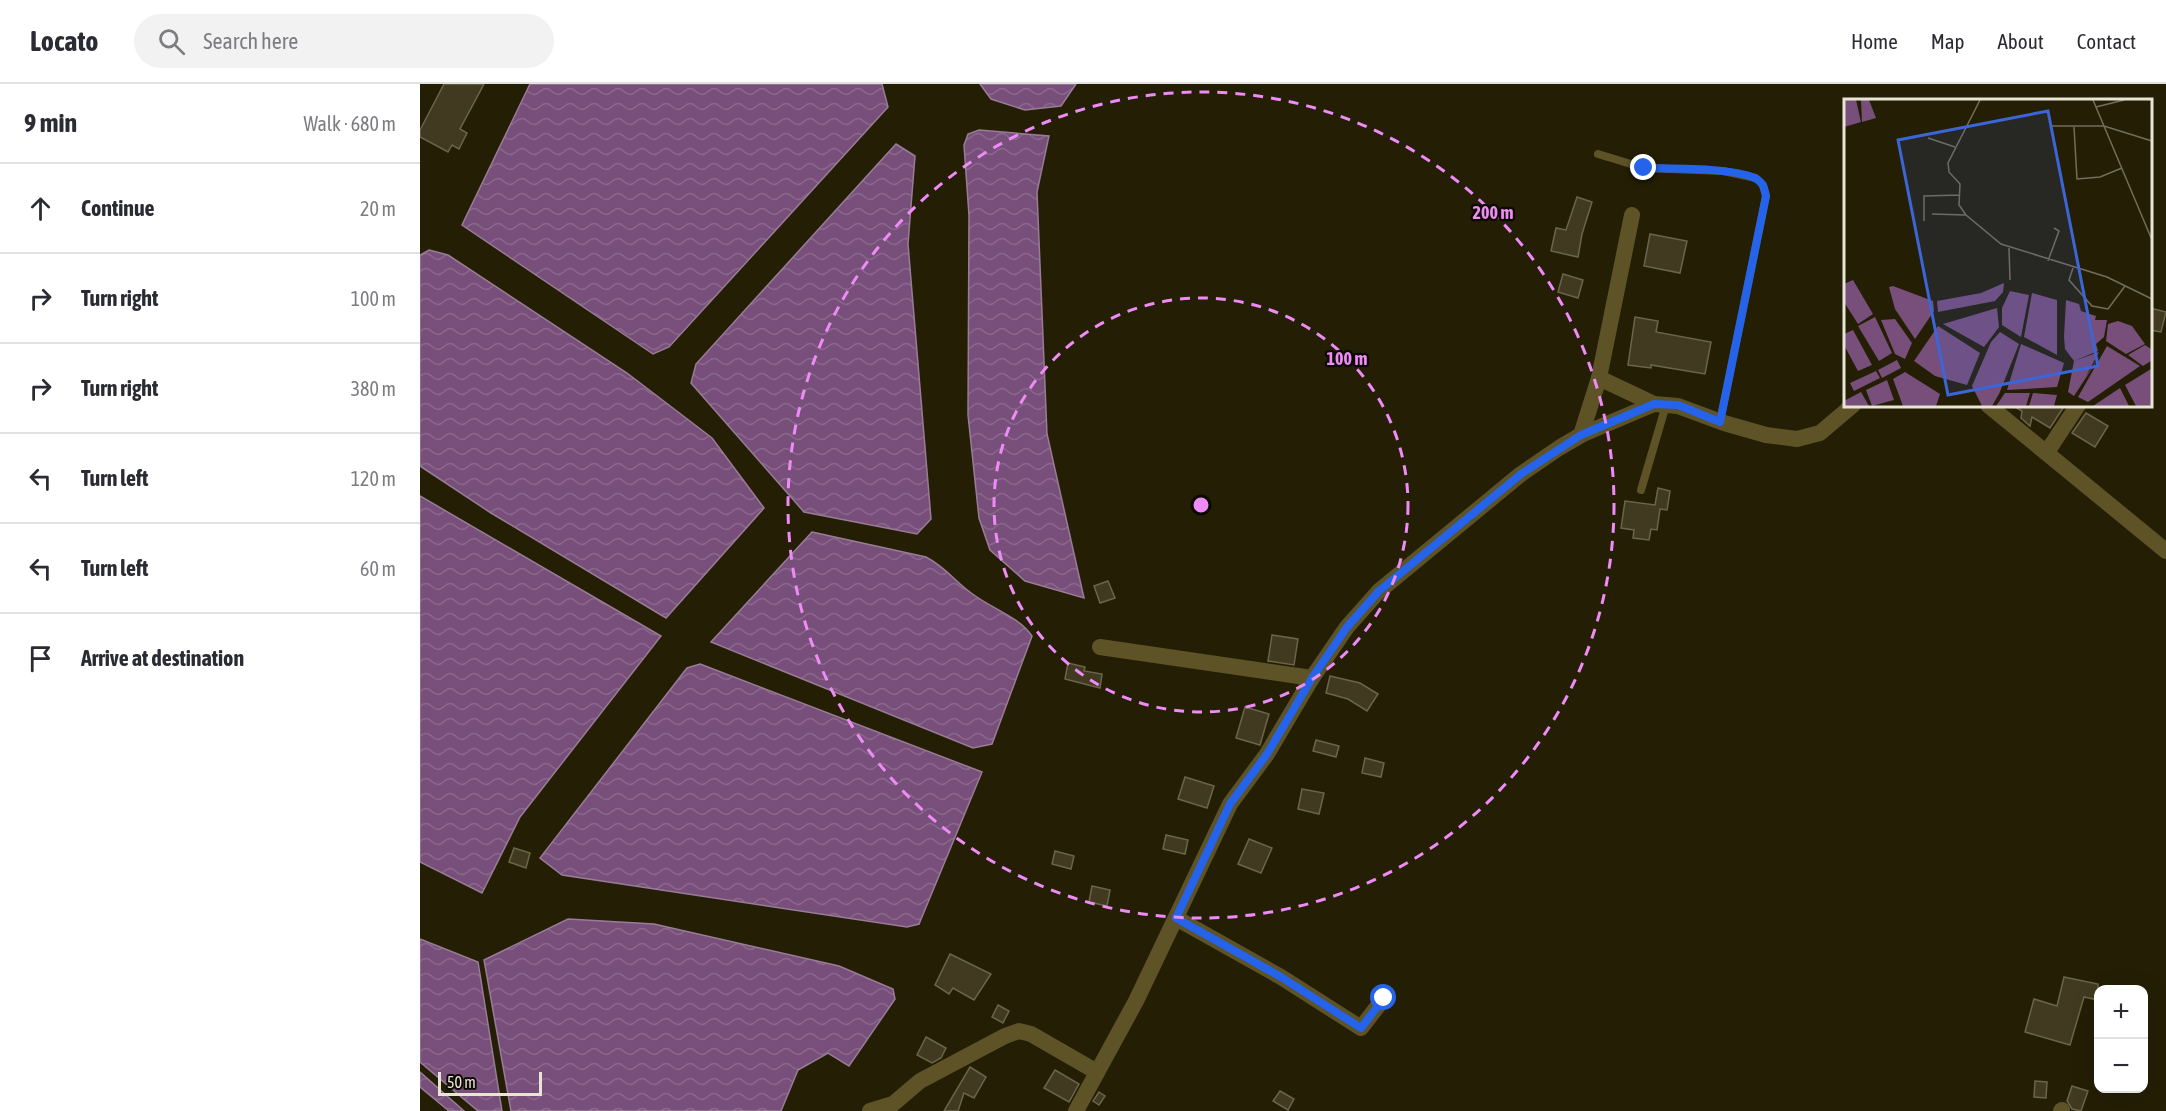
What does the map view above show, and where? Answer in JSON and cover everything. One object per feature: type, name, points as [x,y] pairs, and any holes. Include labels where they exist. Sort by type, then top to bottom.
[{"type":"street","points":[[1581,435],[1599,378],[1632,215]]},
{"type":"street","points":[[1599,378],[1660,405]]},
{"type":"street","points":[[1076,1111],[1136,1001],[1230,804],[1267,754],[1312,678],[1347,627],[1379,591],[1521,474],[1581,435],[1660,405],[1678,405],[1720,422],[1766,435],[1797,439],[1820,433],[1852,406]]},
{"type":"street","points":[[1989,406],[2166,551]]},
{"type":"street","points":[[2047,452],[2077,406]]},
{"type":"street","points":[[1100,647],[1312,678]]},
{"type":"street","points":[[1176,918],[1281,977],[1361,1028],[1384,998]]},
{"type":"street","points":[[870,1111],[893,1104],[920,1081],[1005,1035],[1019,1031],[1031,1034],[1097,1072]]},
{"type":"lane","points":[[1598,154],[1644,168],[1723,171],[1756,178],[1763,185],[1766,196],[1720,422]]},
{"type":"lane","points":[[1641,490],[1660,405]]},
{"type":"water","points":[[530,84],[882,84],[888,107],[669,347],[653,354],[462,225]]},
{"type":"water","points":[[980,84],[1076,84],[1061,106],[1025,110],[991,99]]},
{"type":"water","points":[[979,130],[1049,136],[1037,192],[1047,434],[1084,598],[1025,581],[990,550],[979,518],[968,415],[969,215],[964,145],[968,134]]},
{"type":"water","points":[[896,144],[915,156],[908,244],[931,519],[917,534],[804,512],[691,383],[696,364]]},
{"type":"water","points":[[429,250],[448,255],[627,373],[712,438],[764,508],[666,618],[491,513],[420,466],[420,255]]},
{"type":"water","points":[[420,496],[661,636],[520,817],[482,893],[420,862]]},
{"type":"water","points":[[812,532],[926,557],[981,600],[1013,618],[1027,629],[1032,636],[992,744],[973,748],[711,642]]},
{"type":"water","points":[[700,664],[982,772],[919,924],[907,927],[562,875],[540,858],[687,668]]},
{"type":"water","points":[[568,919],[654,924],[839,966],[893,989],[895,999],[849,1066],[828,1053],[798,1070],[781,1111],[511,1111],[484,960]]},
{"type":"water","points":[[420,939],[478,962],[502,1111],[478,1111],[420,1062]]},
{"type":"water","points":[[420,1072],[464,1111],[449,1111],[420,1087]]},
{"type":"building","points":[[444,84],[484,84],[460,129],[467,133],[459,149],[452,145],[448,152],[420,137],[420,130]]},
{"type":"building","points":[[1577,197],[1592,202],[1578,257],[1551,251],[1556,228],[1566,230]]},
{"type":"building","points":[[1650,234],[1687,241],[1680,273],[1644,266]]},
{"type":"building","points":[[1563,274],[1583,280],[1578,298],[1558,292]]},
{"type":"building","points":[[2151,308],[2166,312],[2161,332],[2151,330]]},
{"type":"building","points":[[1635,317],[1658,321],[1656,332],[1711,342],[1705,374],[1651,365],[1651,368],[1628,365]]},
{"type":"building","points":[[2014,406],[2064,406],[2050,428],[2032,417],[2030,426],[2021,418],[2022,411]]},
{"type":"building","points":[[2086,413],[2108,426],[2095,447],[2072,433]]},
{"type":"building","points":[[1658,488],[1670,491],[1667,510],[1660,509],[1657,530],[1651,529],[1649,540],[1633,538],[1634,530],[1621,528],[1625,501],[1655,505]]},
{"type":"building","points":[[1108,581],[1115,598],[1100,603],[1094,586]]},
{"type":"building","points":[[1272,635],[1298,639],[1294,665],[1268,661]]},
{"type":"building","points":[[1068,663],[1085,667],[1084,671],[1102,674],[1100,688],[1065,679]]},
{"type":"building","points":[[1330,676],[1360,683],[1378,694],[1367,711],[1348,699],[1326,693]]},
{"type":"building","points":[[1245,707],[1269,714],[1260,745],[1236,738]]},
{"type":"building","points":[[1316,740],[1339,746],[1336,757],[1313,751]]},
{"type":"building","points":[[1365,758],[1384,763],[1381,777],[1362,773]]},
{"type":"building","points":[[1185,777],[1214,786],[1207,808],[1178,799]]},
{"type":"building","points":[[1302,789],[1324,793],[1319,814],[1298,809]]},
{"type":"building","points":[[1166,835],[1188,840],[1185,854],[1163,849]]},
{"type":"building","points":[[1249,839],[1272,848],[1261,873],[1238,864]]},
{"type":"building","points":[[514,848],[530,853],[526,868],[509,862]]},
{"type":"building","points":[[1055,851],[1074,856],[1071,869],[1052,864]]},
{"type":"building","points":[[1092,886],[1110,890],[1107,906],[1089,902]]},
{"type":"building","points":[[950,954],[991,974],[974,1000],[953,988],[949,994],[935,985]]},
{"type":"building","points":[[2064,977],[2098,984],[2094,985],[2094,999],[2084,997],[2070,1045],[2025,1032],[2034,999],[2057,1006]]},
{"type":"building","points":[[998,1005],[1009,1011],[1003,1023],[992,1017]]},
{"type":"building","points":[[926,1037],[946,1048],[941,1058],[932,1063],[917,1055]]},
{"type":"building","points":[[970,1067],[986,1077],[974,1098],[964,1093],[958,1111],[944,1111]]},
{"type":"building","points":[[1055,1070],[1079,1084],[1069,1102],[1044,1088]]},
{"type":"building","points":[[2035,1081],[2047,1082],[2046,1098],[2034,1097]]},
{"type":"building","points":[[2072,1086],[2088,1091],[2081,1111],[2072,1109],[2067,1101]]},
{"type":"building","points":[[1280,1091],[1294,1099],[1288,1110],[1273,1101]]},
{"type":"building","points":[[1099,1092],[1105,1096],[1099,1105],[1093,1101]]},
{"type":"route","points":[[1384,998],[1361,1028],[1281,977],[1176,918],[1230,804],[1267,754],[1312,678],[1347,627],[1379,591],[1521,474],[1581,435],[1654,404],[1678,405],[1720,422],[1766,196],[1763,185],[1756,178],[1723,171],[1644,168]]}]
